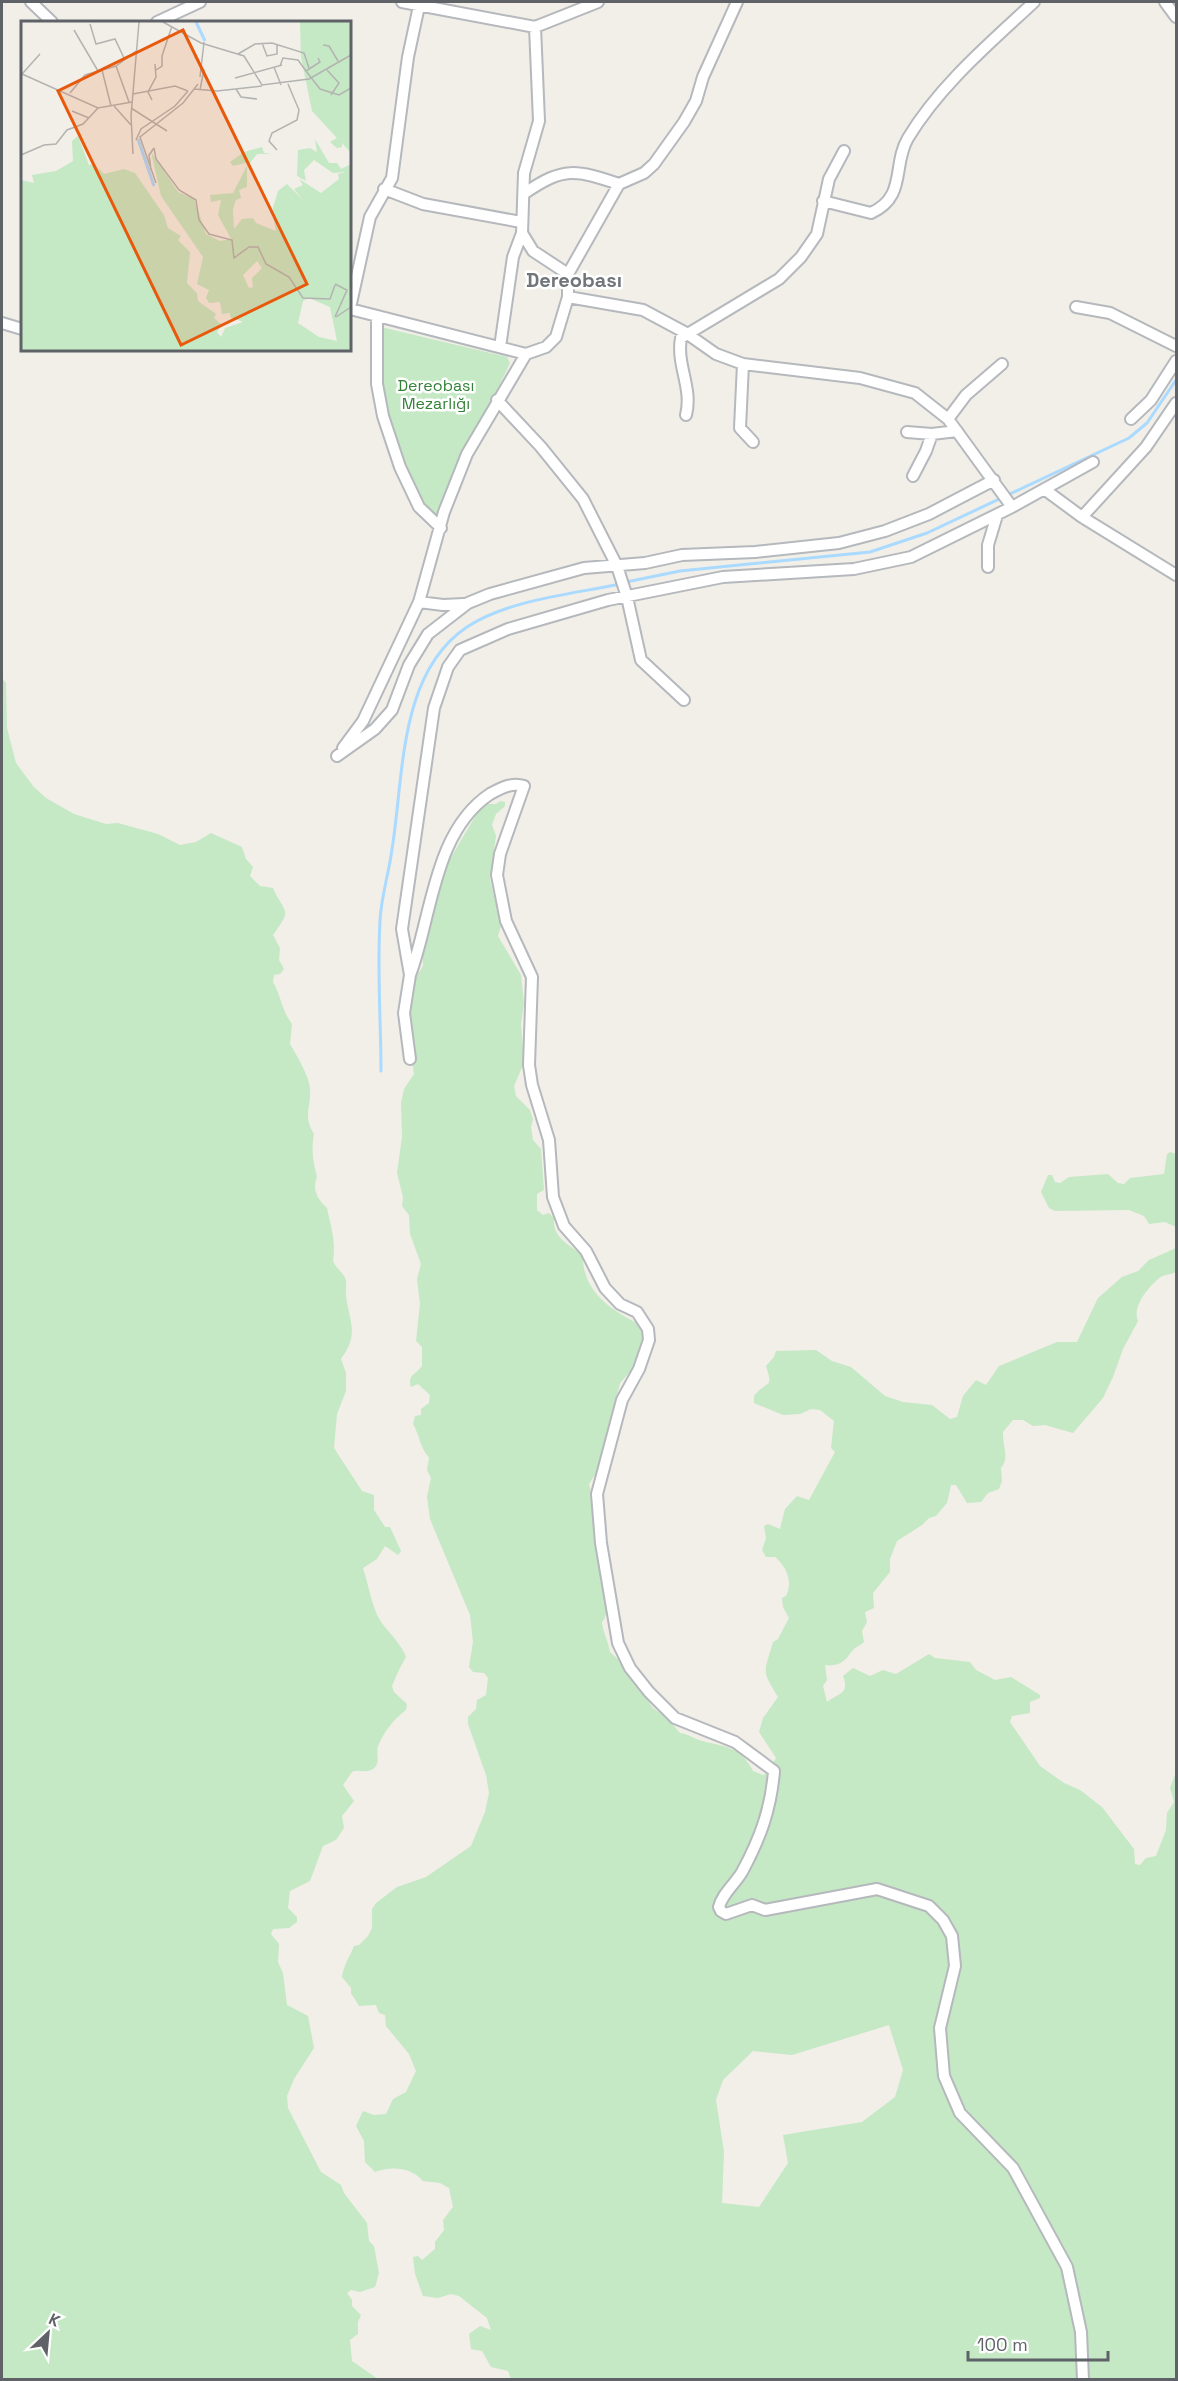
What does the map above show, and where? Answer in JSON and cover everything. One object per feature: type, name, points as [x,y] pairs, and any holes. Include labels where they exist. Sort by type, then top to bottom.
[{"type":"street","points":[[31,2],[51,21]]},
{"type":"street","points":[[159,21],[200,2]]},
{"type":"street","points":[[402,2],[535,27],[598,2]]},
{"type":"street","points":[[351,309],[377,318],[526,354],[546,347],[556,337],[567,297],[568,274],[619,184],[644,173],[654,164],[684,122],[696,101],[703,77],[737,2]]},
{"type":"street","points":[[823,201],[871,213],[888,199],[897,188],[906,141],[920,119],[953,81],[1034,2]]},
{"type":"street","points":[[1165,2],[1176,17]]},
{"type":"street","points":[[351,304],[370,217],[392,178],[408,57],[419,6]]},
{"type":"street","points":[[500,347],[513,257],[521,228],[527,155],[539,121],[535,27]]},
{"type":"street","points":[[686,415],[689,401],[679,351],[681,338],[779,279],[810,247],[817,234],[829,178],[844,151]]},
{"type":"street","points":[[525,193],[545,179],[564,172],[588,174],[619,184]]},
{"type":"street","points":[[384,189],[423,204],[521,228],[533,251],[568,274]]},
{"type":"street","points":[[567,297],[643,310],[686,333],[716,354],[743,364],[871,381],[915,393],[948,419],[1012,507]]},
{"type":"street","points":[[1076,307],[1110,313],[1176,346]]},
{"type":"street","points":[[377,318],[377,384],[383,416],[400,466],[419,507],[441,528]]},
{"type":"street","points":[[2,323],[21,329]]},
{"type":"street","points":[[526,354],[467,454],[441,528],[419,602],[363,721],[337,756],[375,729],[392,710],[409,665],[428,634],[468,603],[490,594],[584,568],[617,566],[682,555],[755,552],[839,543],[885,531],[929,514],[994,480]]},
{"type":"street","points":[[1131,419],[1151,400],[1176,361]]},
{"type":"street","points":[[743,364],[740,428],[753,442]]},
{"type":"street","points":[[948,419],[966,394],[1002,364]]},
{"type":"street","points":[[497,400],[542,447],[584,498],[617,566],[627,597],[641,660],[684,700]]},
{"type":"street","points":[[1082,517],[1146,447],[1176,403]]},
{"type":"street","points":[[907,432],[932,434],[957,431]]},
{"type":"street","points":[[913,476],[932,434]]},
{"type":"street","points":[[410,975],[402,929],[417,837],[428,738],[434,708],[448,667],[460,650],[487,637],[608,600],[723,577],[854,568],[910,557],[997,515],[1093,462]]},
{"type":"street","points":[[1044,489],[1082,517],[1176,575]]},
{"type":"street","points":[[988,567],[988,545],[997,515]]},
{"type":"street","points":[[419,602],[443,605],[468,603]]},
{"type":"street","points":[[410,1059],[404,1013],[410,975],[421,943],[434,881],[461,824],[473,808],[500,788],[514,784],[524,786],[500,854],[497,874],[506,921],[532,977],[529,1065],[532,1085],[549,1140],[553,1197],[564,1226],[586,1251],[605,1288],[620,1304],[637,1312],[648,1329],[649,1340],[644,1356],[622,1400],[597,1494],[612,1614],[621,1654],[649,1692],[675,1718],[735,1742],[774,1771],[771,1805],[764,1827],[737,1880],[723,1896],[719,1906],[722,1911],[726,1914],[752,1905],[765,1910],[877,1889],[929,1906],[943,1920],[952,1936],[955,1966],[940,2028],[944,2076],[960,2113],[1013,2168],[1067,2267],[1081,2332],[1083,2379]]},
{"type":"green space","name":"Dereobası Mezarlığı","points":[[381,327],[507,357],[510,363],[438,514],[429,515],[406,468],[391,425],[383,379]]},
{"type":"green space","points":[[2,678],[6,683],[7,728],[16,763],[33,786],[46,798],[74,814],[106,824],[118,823],[158,834],[180,845],[196,842],[211,833],[242,847],[246,859],[253,867],[250,876],[260,886],[273,888],[285,911],[283,920],[273,935],[280,948],[279,960],[284,969],[280,974],[274,975],[273,982],[292,1024],[290,1044],[309,1083],[308,1121],[314,1134],[313,1156],[317,1177],[315,1190],[327,1208],[333,1240],[333,1261],[345,1278],[352,1327],[350,1342],[341,1359],[346,1373],[346,1391],[337,1414],[334,1448],[362,1491],[374,1495],[374,1510],[385,1527],[390,1527],[401,1551],[398,1555],[385,1546],[377,1559],[363,1568],[376,1613],[406,1657],[392,1686],[394,1692],[407,1704],[406,1710],[390,1725],[381,1739],[375,1768],[352,1772],[343,1785],[354,1801],[342,1816],[344,1828],[336,1840],[323,1846],[310,1881],[290,1891],[288,1908],[297,1917],[297,1922],[289,1928],[273,1929],[271,1934],[279,1944],[278,1962],[283,1973],[287,2005],[308,2016],[314,2048],[294,2079],[287,2096],[288,2108],[321,2172],[341,2185],[344,2193],[367,2223],[369,2241],[374,2246],[379,2273],[375,2287],[360,2292],[351,2290],[347,2293],[352,2300],[352,2306],[361,2315],[358,2322],[358,2334],[350,2340],[352,2361],[378,2379],[2,2379]]},
{"type":"green space","points":[[500,801],[505,802],[505,806],[496,814],[492,825],[496,836],[490,879],[501,926],[498,936],[521,975],[524,1003],[521,1024],[524,1063],[514,1086],[516,1096],[530,1110],[533,1119],[531,1127],[533,1140],[541,1149],[544,1190],[537,1194],[537,1210],[543,1215],[549,1213],[554,1218],[554,1225],[559,1236],[583,1256],[584,1268],[593,1289],[609,1306],[639,1324],[644,1339],[639,1349],[636,1365],[620,1383],[601,1465],[589,1484],[593,1501],[596,1555],[604,1574],[600,1581],[604,1587],[606,1615],[602,1622],[610,1652],[620,1661],[653,1708],[667,1718],[680,1733],[737,1752],[753,1771],[763,1775],[767,1773],[776,1758],[759,1732],[763,1718],[778,1697],[767,1676],[766,1666],[773,1642],[778,1639],[789,1618],[783,1607],[782,1598],[788,1591],[789,1580],[786,1570],[779,1561],[775,1557],[766,1557],[762,1550],[766,1538],[764,1526],[768,1524],[780,1529],[785,1509],[797,1496],[809,1500],[835,1452],[831,1448],[834,1421],[820,1410],[811,1409],[800,1414],[783,1415],[754,1403],[754,1396],[769,1382],[766,1366],[776,1351],[816,1350],[832,1361],[851,1367],[885,1396],[903,1402],[932,1405],[950,1419],[957,1417],[963,1396],[976,1380],[986,1385],[999,1366],[1057,1342],[1077,1342],[1098,1298],[1122,1277],[1138,1271],[1149,1260],[1176,1248],[1176,1272],[1160,1277],[1142,1298],[1137,1310],[1138,1321],[1123,1349],[1103,1398],[1073,1433],[1045,1425],[1033,1426],[1023,1420],[1013,1420],[1003,1432],[1005,1460],[1001,1468],[1002,1481],[999,1489],[988,1493],[981,1502],[967,1503],[956,1485],[951,1485],[947,1503],[936,1516],[929,1518],[897,1541],[890,1559],[890,1572],[873,1593],[874,1608],[865,1612],[867,1622],[862,1631],[864,1642],[841,1663],[825,1665],[827,1680],[823,1686],[827,1702],[844,1690],[843,1676],[853,1668],[870,1676],[883,1670],[896,1674],[929,1654],[935,1658],[970,1662],[976,1670],[995,1680],[1011,1677],[1040,1695],[1040,1698],[1030,1702],[1030,1713],[1012,1716],[1010,1722],[1040,1766],[1064,1783],[1080,1790],[1102,1807],[1134,1849],[1135,1864],[1140,1865],[1146,1858],[1156,1856],[1166,1830],[1167,1813],[1174,1802],[1170,1788],[1176,1772],[1176,2379],[511,2379],[508,2371],[491,2367],[482,2351],[471,2349],[469,2334],[480,2326],[491,2330],[487,2318],[459,2296],[451,2294],[438,2298],[423,2296],[415,2274],[413,2257],[418,2256],[422,2260],[435,2249],[435,2242],[444,2230],[443,2220],[453,2207],[449,2188],[440,2183],[423,2181],[407,2170],[388,2169],[375,2172],[365,2162],[364,2141],[356,2126],[363,2111],[374,2115],[386,2114],[393,2099],[406,2092],[416,2071],[409,2054],[386,2026],[385,2015],[379,2013],[376,2005],[359,2006],[351,1993],[351,1988],[342,1977],[344,1969],[354,1946],[359,1945],[368,1936],[372,1928],[372,1909],[376,1903],[397,1887],[426,1877],[471,1846],[485,1812],[489,1793],[486,1775],[468,1724],[468,1717],[476,1709],[477,1700],[486,1695],[488,1678],[484,1673],[473,1672],[469,1667],[473,1642],[470,1615],[430,1519],[427,1497],[431,1478],[427,1470],[429,1458],[413,1424],[415,1416],[421,1415],[421,1409],[429,1403],[430,1395],[418,1384],[411,1387],[410,1383],[411,1377],[422,1366],[422,1347],[416,1341],[420,1304],[417,1279],[421,1264],[410,1234],[409,1215],[402,1206],[403,1197],[397,1173],[402,1137],[401,1103],[404,1089],[414,1074],[406,1022],[411,985],[423,966],[422,941],[447,864],[476,815],[486,804],[496,804]],"holes":[[[889,2025],[903,2070],[895,2097],[862,2122],[783,2135],[788,2163],[759,2207],[722,2203],[724,2152],[716,2100],[723,2080],[753,2051],[792,2055]]]},
{"type":"green space","points":[[1170,1152],[1176,1154],[1176,1227],[1165,1222],[1149,1224],[1144,1216],[1129,1210],[1055,1211],[1049,1208],[1041,1192],[1048,1175],[1052,1175],[1055,1182],[1060,1183],[1069,1177],[1108,1174],[1118,1183],[1124,1184],[1130,1178],[1164,1174],[1167,1154]]},
{"type":"waterway","points":[[626,582],[680,571],[870,552],[927,533],[1129,438],[1147,423],[1176,380]]},
{"type":"waterway","points":[[381,1071],[379,959],[383,894],[391,858],[408,728],[416,698],[428,671],[444,647],[467,627],[483,618],[501,610],[541,599],[620,584]]},
{"type":"district","name":"Dereobası","points":[[574,280]]}]
